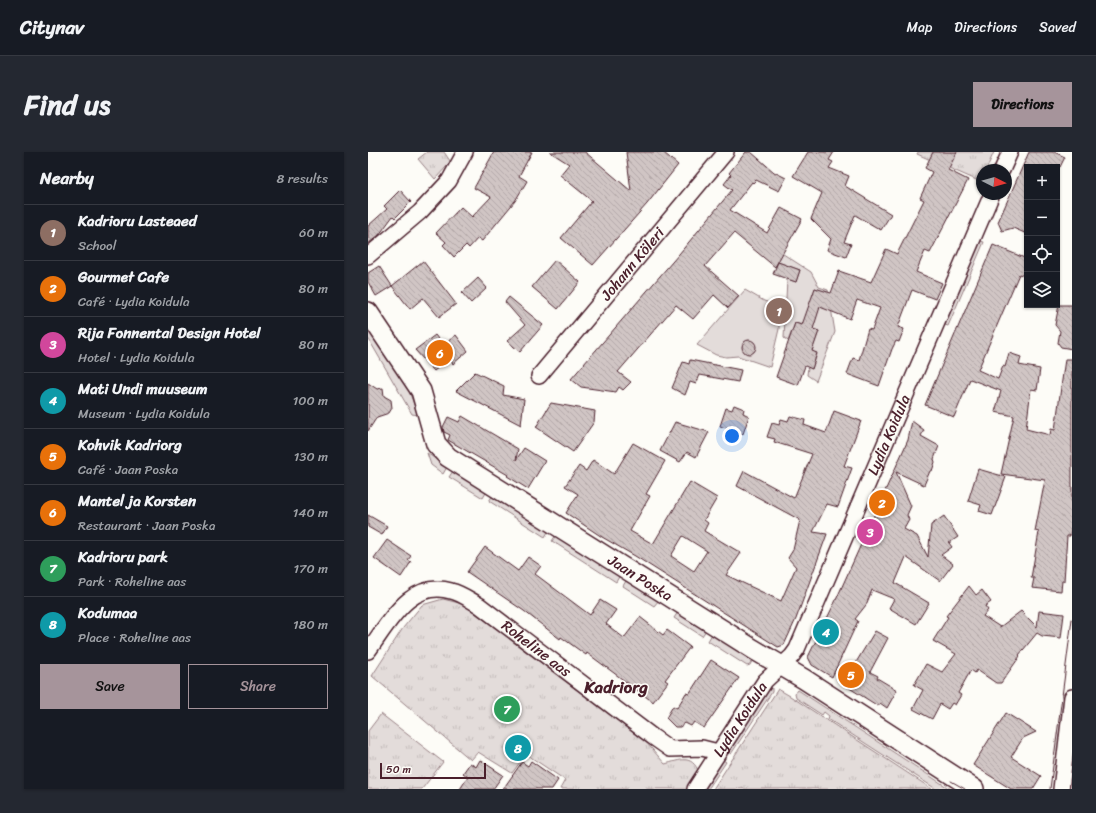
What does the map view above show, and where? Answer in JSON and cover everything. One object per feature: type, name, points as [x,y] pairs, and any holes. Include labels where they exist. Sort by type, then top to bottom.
[{"type":"street","points":[[368,256],[420,212],[449,181],[465,152]]},
{"type":"street","name":"Johann Köleri","points":[[539,376],[726,152]]},
{"type":"street","points":[[1005,164],[1010,152]]},
{"type":"street","name":"Lydia Koidula","points":[[695,789],[765,681],[792,656],[797,649],[989,200]]},
{"type":"street","name":"Jaan Poska","points":[[368,312],[420,391],[430,430],[439,449],[448,457],[780,666],[804,679],[974,789]]},
{"type":"street","name":"Roheline aas","points":[[368,651],[404,602],[417,593],[430,588],[453,591],[479,605],[670,749],[698,748],[718,752]]},
{"type":"street","points":[[1061,789],[1072,697]]},
{"type":"green space","points":[[427,152],[444,152],[450,161],[435,179],[418,159]]},
{"type":"green space","points":[[918,152],[994,152],[989,164],[976,164],[976,180],[917,154]]},
{"type":"green space","points":[[980,241],[984,242],[948,326],[945,325]]},
{"type":"green space","points":[[777,250],[811,272],[819,287],[828,290],[835,332],[816,381],[807,375],[808,367],[812,369],[817,354],[812,351],[819,331],[810,328],[826,292],[815,288],[804,326],[795,323],[788,341],[784,338],[787,279],[796,282],[800,270],[778,262],[777,265],[769,260]]},
{"type":"green space","points":[[745,290],[764,301],[779,306],[779,329],[770,367],[738,356],[726,357],[716,355],[697,345]]},
{"type":"green space","points":[[368,329],[407,386],[418,415],[412,414],[368,338]]},
{"type":"green space","points":[[427,453],[447,467],[443,474],[431,465]]},
{"type":"green space","points":[[453,471],[487,491],[483,498],[449,477]]},
{"type":"green space","points":[[493,495],[549,530],[545,537],[489,501]]},
{"type":"green space","points":[[556,535],[620,575],[616,582],[552,541]]},
{"type":"green space","points":[[627,579],[659,600],[654,606],[623,586]]},
{"type":"green space","points":[[443,599],[463,604],[646,742],[665,764],[681,760],[693,763],[699,772],[690,789],[560,789],[565,780],[526,754],[512,773],[478,752],[471,760],[372,676],[403,628],[422,605]]},
{"type":"green space","points":[[678,612],[706,630],[702,636],[674,618]]},
{"type":"green space","points":[[712,634],[752,661],[750,665],[747,666],[708,641]]},
{"type":"green space","points":[[770,687],[772,688],[772,692],[731,754],[727,751]]},
{"type":"green space","points":[[778,689],[790,696],[932,789],[713,789]]},
{"type":"green space","points":[[798,690],[950,789],[936,789],[828,719],[829,716],[824,712],[822,715],[796,698],[795,694]]},
{"type":"green space","points":[[381,714],[443,762],[422,789],[368,789],[368,731]]},
{"type":"green space","points":[[722,759],[726,762],[708,789],[703,789]]},
{"type":"building","points":[[494,152],[532,152],[519,176],[527,181],[515,201],[482,241],[478,238],[469,248],[466,245],[454,257],[443,245],[446,242],[436,233],[461,207],[472,217],[491,197],[474,188]]},
{"type":"building","points":[[550,152],[585,152],[631,191],[626,152],[663,152],[678,165],[647,204],[593,265],[561,238],[592,201],[560,175],[569,164]]},
{"type":"building","points":[[746,152],[751,152],[774,172],[786,178],[779,191],[756,180],[753,183],[752,182],[730,210],[767,233],[781,208],[802,219],[775,267],[734,233],[705,266],[739,296],[728,308],[714,295],[693,319],[676,305],[618,372],[631,382],[623,390],[619,387],[616,392],[581,387],[571,379],[732,190],[724,184],[731,175],[729,173]]},
{"type":"building","points":[[808,152],[834,152],[829,160],[833,162],[829,168],[849,176],[845,186],[891,214],[881,230],[855,215],[844,242],[851,244],[846,257],[827,250],[831,239],[811,219],[822,193],[793,176]]},
{"type":"building","points":[[933,152],[957,152],[948,170],[968,180],[930,253],[925,251],[916,272],[942,283],[935,299],[912,290],[898,327],[904,329],[899,342],[896,341],[892,349],[879,386],[847,374],[853,358],[859,360],[868,329],[872,330],[880,308],[857,300],[850,319],[820,307],[813,329],[819,331],[812,351],[817,353],[812,369],[805,366],[798,385],[776,377],[795,323],[802,325],[815,288],[831,293],[839,271],[871,282],[886,249],[897,254],[924,200],[920,198],[932,172],[925,168]]},
{"type":"building","points":[[1029,152],[1054,152],[1065,157],[1060,167],[1060,164],[1024,164],[1024,233],[1013,228],[1002,231],[998,222],[1008,200],[1012,200],[1012,190]]},
{"type":"building","points":[[400,190],[411,202],[395,218],[393,216],[379,235],[368,244],[368,226],[387,209],[384,206]]},
{"type":"building","points":[[993,245],[1024,258],[1024,276],[1019,274],[978,370],[998,379],[1003,366],[1005,367],[1009,353],[1021,357],[1019,365],[1040,369],[1037,390],[1031,389],[1026,429],[1050,435],[1051,429],[1055,430],[1065,359],[1072,359],[1072,524],[1070,536],[1067,536],[1064,581],[1062,581],[1061,591],[1032,588],[1034,578],[1031,578],[1039,532],[1035,531],[1045,480],[1001,474],[1014,416],[995,412],[1001,391],[970,379],[954,417],[925,405]]},
{"type":"building","points":[[555,260],[580,282],[558,309],[532,287]]},
{"type":"building","points":[[423,261],[456,304],[439,317],[423,298],[410,309],[392,286]]},
{"type":"building","points":[[778,262],[800,270],[796,282],[773,274]]},
{"type":"building","points":[[379,266],[392,286],[376,296],[368,282],[368,273]]},
{"type":"building","points":[[478,278],[487,288],[471,303],[462,293]]},
{"type":"building","points":[[509,297],[543,325],[520,352],[507,341],[525,325],[505,302]]},
{"type":"building","points":[[1060,305],[1072,305],[1072,349],[1061,347],[1058,343],[1060,331],[1055,325]]},
{"type":"building","points":[[435,335],[443,345],[456,335],[468,351],[453,364],[449,359],[434,371],[415,350]]},
{"type":"building","points":[[749,340],[754,342],[756,347],[754,352],[749,354],[744,352],[742,347],[744,342]]},
{"type":"building","points":[[690,360],[741,370],[738,382],[700,375],[696,384],[690,382],[685,395],[672,388],[683,362],[689,364]]},
{"type":"building","points":[[475,372],[504,386],[503,395],[524,399],[521,425],[456,391]]},
{"type":"building","points":[[368,383],[377,389],[383,388],[384,396],[391,400],[392,408],[389,413],[377,417],[368,431]]},
{"type":"building","points":[[551,403],[595,411],[594,422],[573,452],[536,427]]},
{"type":"building","points":[[734,405],[744,409],[743,413],[749,416],[743,434],[720,426],[726,408],[732,410]]},
{"type":"building","points":[[834,411],[861,421],[844,466],[852,468],[838,507],[827,504],[813,532],[827,534],[796,619],[784,645],[778,647],[566,513],[578,494],[565,486],[579,466],[586,471],[593,460],[614,474],[633,443],[665,461],[646,494],[650,496],[630,531],[653,544],[690,482],[717,498],[704,520],[708,523],[704,531],[741,553],[726,575],[781,601],[796,567],[788,558],[793,550],[800,520],[737,486],[744,471],[794,498],[812,454],[774,442],[775,439],[767,437],[772,423],[779,425],[781,419],[788,421],[790,416],[805,420],[804,425],[826,433]],"holes":[[[683,536],[707,551],[694,571],[671,556]]]},
{"type":"building","points":[[462,416],[518,449],[516,460],[524,448],[545,461],[528,489],[507,476],[508,475],[448,440],[450,435],[444,432],[443,427],[448,417],[459,422]]},
{"type":"building","points":[[912,421],[924,430],[921,436],[939,446],[934,459],[935,462],[932,471],[930,471],[924,485],[896,472],[911,506],[907,515],[909,520],[904,529],[917,536],[928,557],[931,525],[944,516],[958,537],[949,543],[952,547],[941,555],[953,564],[940,581],[906,557],[895,583],[929,603],[916,624],[889,608],[894,599],[872,590],[866,605],[855,619],[858,621],[832,677],[812,665],[808,657],[836,600],[908,440]]},
{"type":"building","points":[[675,422],[709,432],[696,457],[687,452],[680,462],[660,451]]},
{"type":"building","points":[[978,469],[1006,477],[992,515],[979,511],[981,505],[968,501]]},
{"type":"building","points":[[368,515],[387,526],[382,535],[368,527]]},
{"type":"building","points":[[387,540],[411,556],[408,560],[411,562],[401,577],[374,558]]},
{"type":"building","points":[[485,547],[518,571],[528,557],[541,566],[535,574],[590,615],[600,600],[616,610],[606,624],[624,638],[640,617],[663,635],[667,630],[690,647],[665,680],[668,682],[653,702],[587,653],[586,655],[561,637],[560,639],[524,611],[467,572]]},
{"type":"building","points":[[969,586],[976,595],[982,590],[991,602],[985,606],[988,610],[983,616],[1000,627],[1021,611],[1037,627],[1039,611],[1064,614],[1061,638],[1042,636],[1037,633],[1019,655],[1020,656],[1001,683],[996,683],[977,670],[975,673],[971,670],[958,693],[961,695],[955,705],[952,703],[948,709],[940,704],[932,719],[913,709],[923,690],[914,685],[926,664],[942,672],[956,654],[933,641],[948,617],[946,616]]},
{"type":"building","points":[[875,631],[888,638],[870,672],[897,690],[887,708],[880,703],[878,706],[843,684]]},
{"type":"building","points":[[711,660],[739,678],[704,728],[694,722],[691,726],[685,723],[680,727],[675,727],[666,718],[673,706],[677,708],[686,693],[689,694]]},
{"type":"building","points":[[1006,713],[1036,732],[1023,738],[1011,757],[1041,776],[1033,789],[1011,789],[973,765]]},
{"type":"building","points":[[480,760],[503,775],[493,789],[460,789],[468,777],[463,773],[470,763],[476,767]]},
{"type":"building","points":[[531,761],[558,780],[552,789],[503,789],[522,762],[528,766]]},
{"type":"tram line","points":[[1050,789],[1072,619]]},
{"type":"tram line","points":[[951,781],[965,789]]},
{"type":"place","name":"Kadrioru Lasteaed","points":[[779,311]]},
{"type":"place","name":"Mantel ja Korsten","points":[[440,353]]},
{"type":"place","name":"Gourmet Cafe","points":[[882,503]]},
{"type":"place","name":"Rija Fonnental Design Hotel","points":[[870,532]]},
{"type":"place","name":"Mati Undi muuseum","points":[[826,632]]},
{"type":"place","name":"Kohvik Kadriorg","points":[[851,675]]},
{"type":"place","name":"Kadrioru park","points":[[507,709]]},
{"type":"place","name":"Kodumaa","points":[[518,748]]},
{"type":"district","name":"Kadriorg","points":[[616,687]]}]
